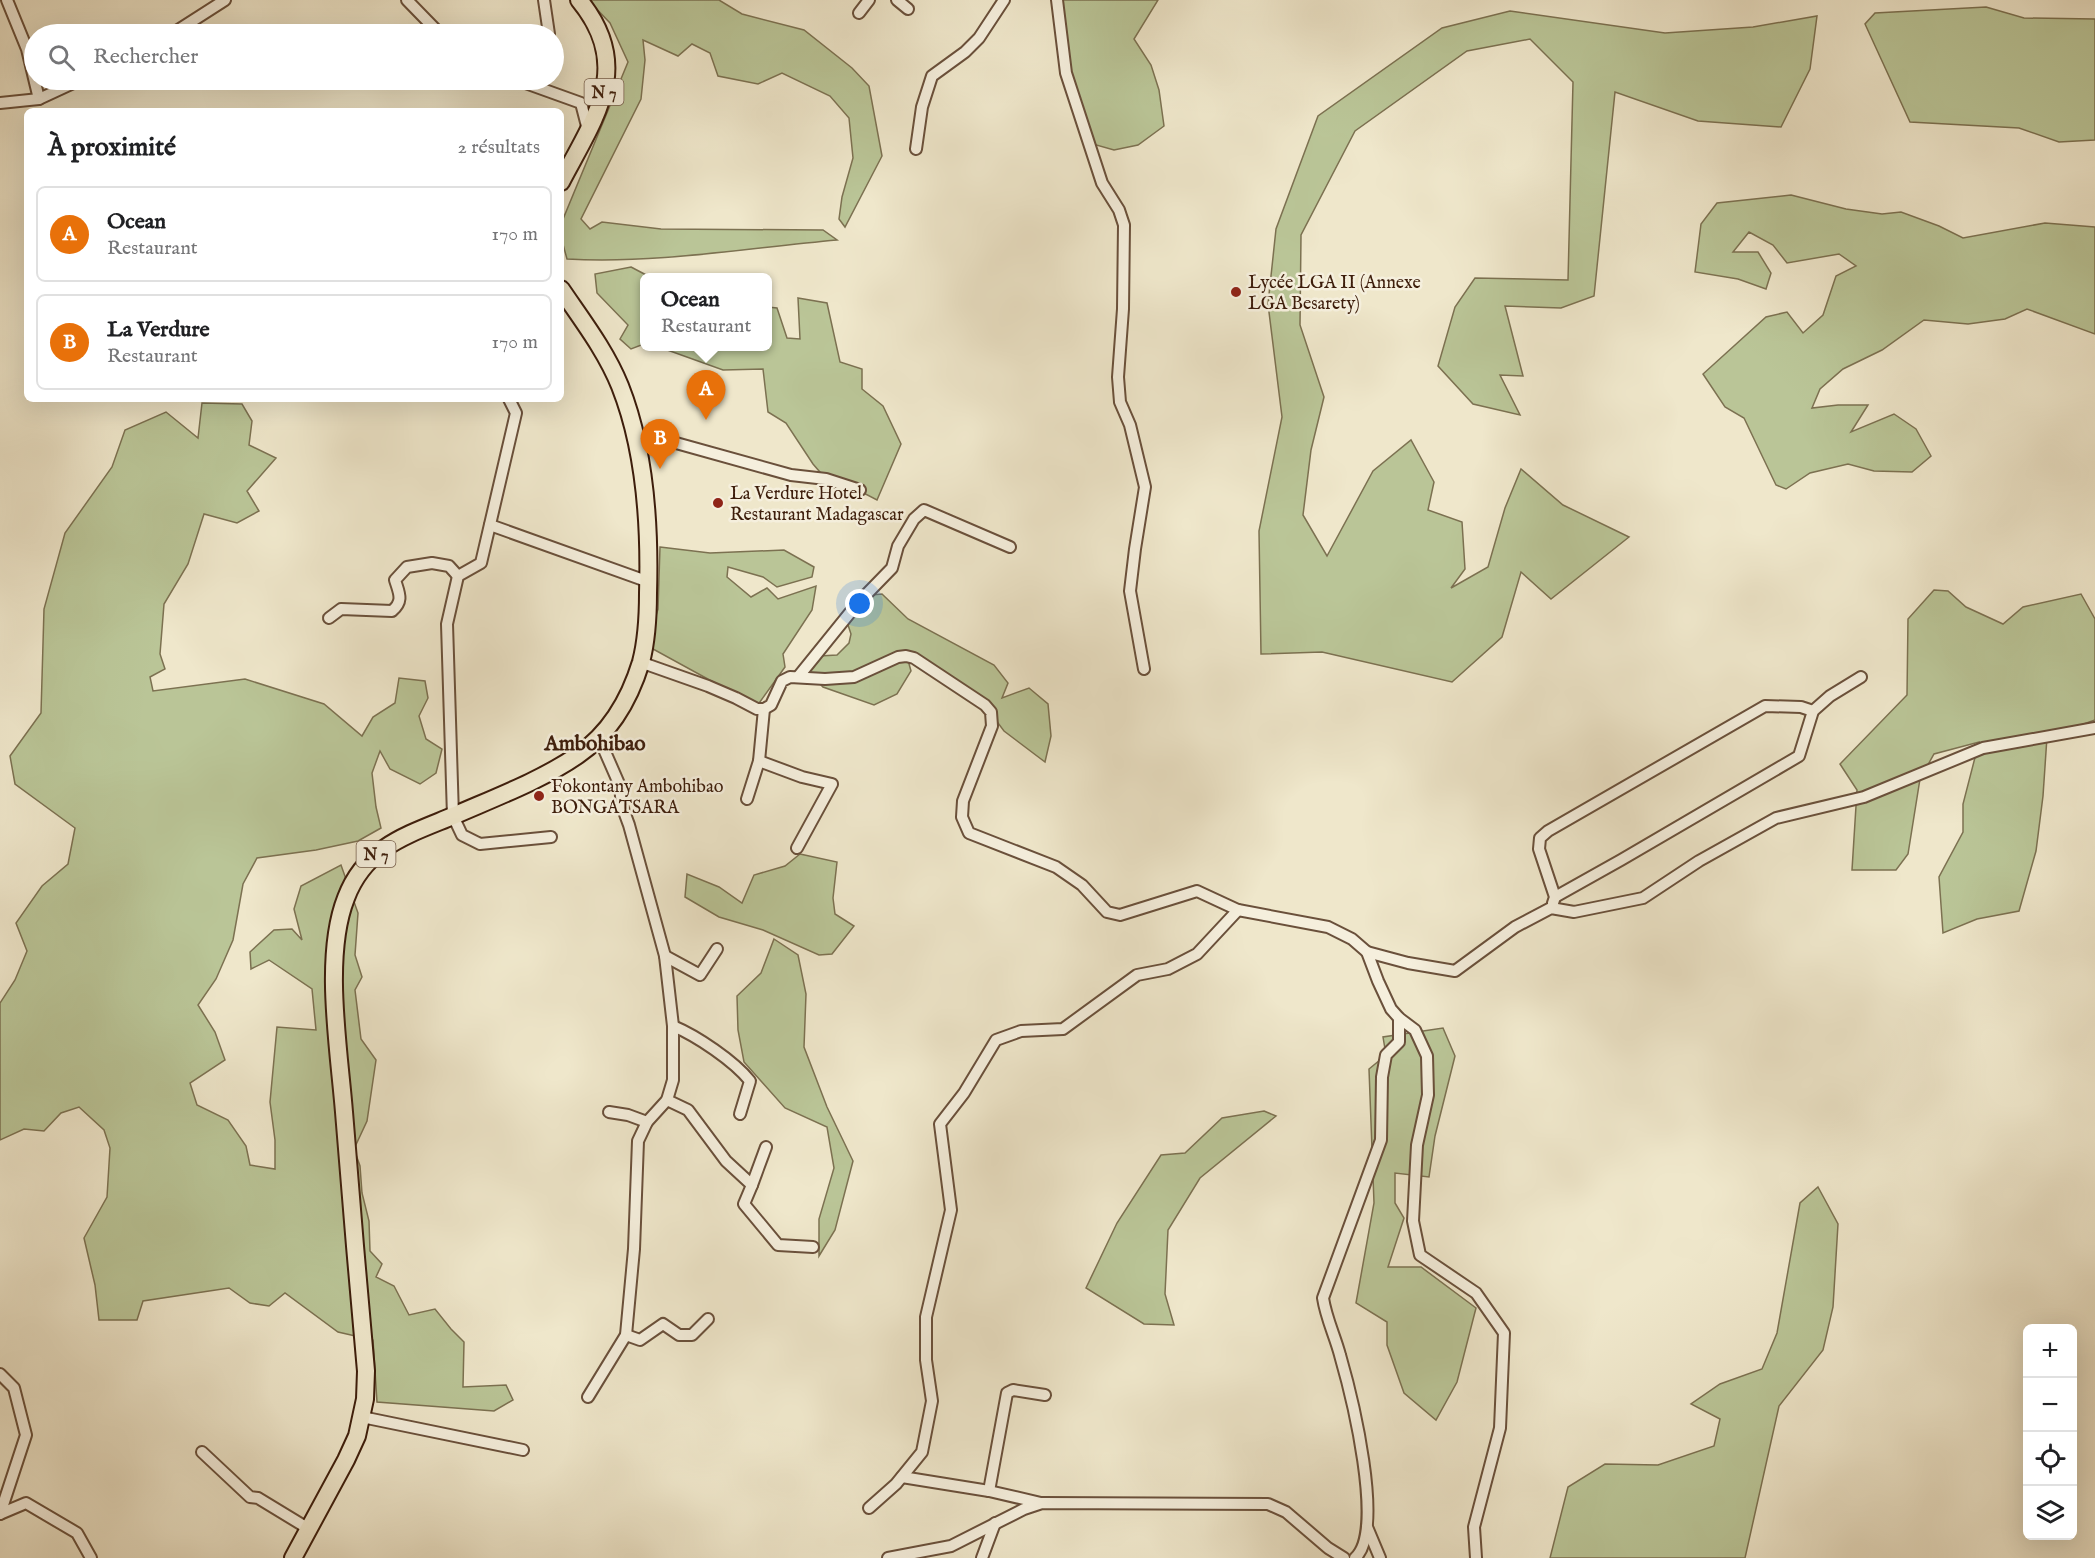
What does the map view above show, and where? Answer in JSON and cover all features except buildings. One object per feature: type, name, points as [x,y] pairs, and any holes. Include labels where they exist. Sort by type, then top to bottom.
[{"type":"main road","name":"N 7","points":[[564,176],[588,130],[605,90],[608,70],[607,53],[598,25],[579,0]]},
{"type":"main road","name":"N 7","points":[[292,1558],[346,1460],[362,1417],[366,1371],[336,1026],[334,962],[336,940],[346,898],[365,864],[382,849],[402,837],[549,771],[577,756],[599,738],[627,697],[640,662],[647,632],[649,541],[637,441],[630,413],[611,366],[564,294]]},
{"type":"street","points":[[7,0],[24,42]]},
{"type":"street","points":[[188,24],[225,0]]},
{"type":"street","points":[[407,0],[430,24]]},
{"type":"street","points":[[544,0],[548,24]]},
{"type":"street","points":[[859,13],[869,0]]},
{"type":"street","points":[[897,0],[908,9]]},
{"type":"street","points":[[916,149],[922,106],[932,76],[965,52],[979,38],[1004,0]]},
{"type":"street","points":[[1057,0],[1066,73],[1102,183],[1119,210],[1124,225],[1123,309],[1118,377],[1120,402],[1130,425],[1145,487],[1130,591],[1144,669]]},
{"type":"street","points":[[37,90],[39,99]]},
{"type":"street","points":[[0,103],[39,99],[58,90]]},
{"type":"street","points":[[556,90],[581,103],[588,130]]},
{"type":"street","points":[[510,402],[516,413],[481,563],[458,576],[447,624],[453,816],[462,835],[480,844],[551,837]]},
{"type":"street","points":[[637,441],[656,440],[676,444],[790,475],[826,479],[860,490]]},
{"type":"street","points":[[798,677],[857,604],[892,568],[898,546],[914,519],[924,510],[1010,547]]},
{"type":"street","points":[[490,525],[649,582]]},
{"type":"street","points":[[329,618],[341,609],[392,611],[401,599],[395,580],[407,567],[432,563],[449,566],[458,576]]},
{"type":"street","points":[[640,662],[718,690],[757,709],[764,709],[771,705],[782,681],[790,677],[825,679],[854,677],[898,657],[914,658],[985,705],[991,712],[992,726],[963,801],[962,817],[969,833],[1056,867],[1082,885],[1107,912],[1120,915],[1197,891],[1238,910],[1329,927],[1352,939],[1367,952],[1408,963],[1455,971],[1515,927],[1551,908],[1574,912],[1643,898],[1699,861],[1776,818],[1864,797],[1983,748],[2095,728]]},
{"type":"street","points":[[1555,897],[1631,855],[1798,756],[1813,711],[1830,696],[1861,677]]},
{"type":"street","points":[[1551,908],[1555,897],[1539,849],[1540,838],[1548,831],[1765,706],[1801,707],[1813,711]]},
{"type":"street","points":[[747,799],[759,761],[764,709]]},
{"type":"street","points":[[588,1396],[626,1335],[634,1249],[638,1141],[647,1122],[667,1100],[673,1080],[673,1026],[666,956],[622,806],[620,786],[599,738]]},
{"type":"street","points":[[759,761],[802,777],[832,784],[797,848]]},
{"type":"street","points":[[869,1508],[902,1477],[922,1452],[932,1401],[926,1360],[926,1317],[951,1210],[940,1124],[964,1093],[996,1040],[1021,1031],[1063,1029],[1137,975],[1168,969],[1197,954],[1238,910]]},
{"type":"street","points":[[666,956],[700,975],[717,949]]},
{"type":"street","points":[[1367,952],[1391,1009],[1415,1030],[1428,1056],[1428,1095],[1417,1145],[1413,1221],[1420,1255],[1476,1293],[1504,1333],[1500,1428],[1474,1527],[1476,1558]]},
{"type":"street","points":[[1355,1558],[1361,1552],[1367,1527],[1367,1492],[1362,1450],[1340,1355],[1325,1313],[1323,1298],[1381,1140],[1382,1077],[1386,1056],[1399,1042],[1399,1018]]},
{"type":"street","points":[[673,1026],[684,1030],[740,1068],[750,1081],[740,1114]]},
{"type":"street","points":[[667,1100],[688,1110],[726,1161],[752,1185]]},
{"type":"street","points":[[609,1112],[628,1115],[647,1122]]},
{"type":"street","points":[[766,1147],[744,1204],[778,1245],[813,1247]]},
{"type":"street","points":[[626,1335],[640,1340],[663,1324],[679,1335],[692,1335],[708,1319]]},
{"type":"street","points":[[0,1374],[14,1388],[26,1435],[0,1514],[26,1503],[77,1533],[91,1558]]},
{"type":"street","points":[[989,1491],[1007,1393],[1013,1390],[1046,1395]]},
{"type":"street","points":[[362,1417],[523,1450]]},
{"type":"street","points":[[202,1452],[250,1497],[258,1498],[309,1529]]},
{"type":"street","points":[[902,1477],[989,1491],[1042,1503],[1268,1504],[1286,1512],[1328,1548],[1344,1558]]},
{"type":"street","points":[[888,1558],[951,1546],[1024,1509],[1042,1503]]},
{"type":"street","points":[[982,1558],[995,1523]]},
{"type":"street","points":[[1367,1527],[1380,1558]]},
{"type":"green space","points":[[588,0],[719,0],[742,14],[804,30],[852,68],[869,86],[882,156],[845,227],[839,219],[842,197],[853,158],[849,118],[830,96],[782,73],[758,84],[718,76],[710,53],[692,44],[678,56],[643,40],[645,60],[641,99],[581,219],[590,229],[602,222],[661,229],[823,230],[837,240],[668,257],[567,259],[564,248],[564,217],[628,62],[610,23]]},
{"type":"green space","points":[[1055,0],[1158,0],[1134,39],[1151,65],[1159,90],[1164,126],[1138,145],[1114,150],[1089,143],[1076,105]]},
{"type":"green space","points":[[1986,7],[2024,18],[2095,19],[2095,140],[2059,142],[2019,128],[1910,122],[1865,24],[1875,13]]},
{"type":"green space","points":[[1510,11],[1665,33],[1753,27],[1817,16],[1810,69],[1781,127],[1698,121],[1615,92],[1594,296],[1561,308],[1505,306],[1523,376],[1500,375],[1520,415],[1473,404],[1438,366],[1455,307],[1475,278],[1568,280],[1573,82],[1530,39],[1467,51],[1355,131],[1301,235],[1300,325],[1324,397],[1311,450],[1303,515],[1327,556],[1373,471],[1411,440],[1434,482],[1428,510],[1462,522],[1465,569],[1451,588],[1488,567],[1505,508],[1521,469],[1563,505],[1629,537],[1551,599],[1521,572],[1502,637],[1452,682],[1322,652],[1261,654],[1259,531],[1282,417],[1268,304],[1276,229],[1318,116],[1442,28]]},
{"type":"green space","points":[[1791,195],[1846,209],[1882,214],[1901,212],[1963,238],[2045,223],[2095,227],[2095,334],[2027,309],[2005,319],[1968,324],[1924,320],[1882,350],[1843,369],[1820,389],[1812,408],[1868,405],[1851,432],[1894,414],[1916,429],[1931,456],[1912,472],[1874,471],[1848,464],[1810,473],[1786,489],[1776,485],[1744,418],[1725,407],[1703,374],[1766,317],[1787,312],[1803,333],[1823,315],[1836,276],[1856,266],[1839,254],[1787,263],[1773,245],[1749,232],[1733,252],[1758,252],[1771,273],[1766,289],[1738,279],[1695,272],[1701,224],[1717,203]]},
{"type":"green space","points":[[631,267],[642,273],[640,273],[640,346],[631,349],[620,339],[628,325],[597,293],[595,274]]},
{"type":"green space","points":[[798,298],[827,303],[840,362],[862,369],[862,389],[883,406],[901,444],[877,500],[854,488],[826,479],[813,464],[786,423],[768,412],[763,369],[723,370],[670,351],[772,351],[772,307],[777,308],[787,338],[800,339]]},
{"type":"green space","points":[[202,403],[242,404],[252,421],[249,445],[276,458],[247,491],[259,511],[237,523],[204,514],[188,564],[164,604],[160,654],[165,669],[150,677],[153,691],[245,679],[324,704],[362,736],[373,717],[395,703],[399,678],[425,681],[428,698],[419,716],[426,739],[442,749],[436,773],[420,784],[390,769],[380,751],[372,773],[381,828],[358,841],[316,850],[257,858],[243,884],[233,940],[216,979],[198,1005],[215,1032],[225,1060],[190,1083],[197,1105],[228,1120],[246,1146],[250,1165],[275,1169],[275,1140],[270,1102],[277,1027],[316,1030],[312,989],[269,960],[251,969],[250,952],[274,930],[292,929],[302,940],[294,909],[301,886],[341,865],[358,913],[355,955],[362,977],[355,990],[361,1039],[376,1060],[367,1121],[354,1149],[360,1166],[362,1193],[369,1221],[370,1251],[382,1264],[376,1277],[394,1286],[409,1315],[435,1309],[464,1342],[463,1387],[506,1385],[513,1400],[494,1411],[377,1402],[373,1340],[338,1332],[285,1293],[269,1306],[250,1303],[229,1288],[143,1301],[137,1320],[99,1320],[95,1285],[84,1238],[107,1197],[110,1148],[104,1130],[79,1107],[61,1113],[44,1131],[24,1129],[0,1140],[0,1003],[15,980],[27,951],[16,923],[42,886],[68,864],[75,828],[15,784],[10,756],[41,713],[44,609],[65,533],[112,467],[125,430],[166,412],[198,438]]},
{"type":"green space","points":[[660,547],[710,553],[784,550],[814,567],[812,577],[777,587],[763,577],[728,567],[727,577],[751,597],[767,588],[778,599],[816,586],[812,610],[783,654],[785,667],[757,706],[653,649],[652,628],[658,609]]},
{"type":"green space","points":[[1934,590],[1948,591],[1966,607],[2003,624],[2023,607],[2081,594],[2095,619],[2095,720],[2047,737],[2036,851],[2019,911],[1977,919],[1943,933],[1939,877],[1963,832],[1963,804],[1979,742],[1934,754],[1920,779],[1908,854],[1896,870],[1852,870],[1857,790],[1840,764],[1907,695],[1908,619]]},
{"type":"green space","points":[[882,594],[908,619],[994,665],[1008,683],[1002,698],[1029,688],[1048,704],[1051,736],[1045,762],[1004,731],[989,711],[906,653],[911,671],[897,694],[874,705],[823,687],[803,666],[819,656],[837,655],[849,643],[851,634],[848,625],[861,596]]},
{"type":"green space","points":[[800,854],[837,862],[833,898],[835,914],[854,926],[832,954],[819,955],[763,930],[719,917],[685,897],[687,874],[719,887],[742,903],[754,875],[785,866]]},
{"type":"green space","points":[[774,939],[798,955],[806,994],[804,1047],[827,1107],[853,1161],[835,1230],[819,1256],[819,1219],[834,1168],[827,1127],[785,1108],[744,1062],[738,1030],[737,996],[761,973]]},
{"type":"green space","points":[[1443,1028],[1455,1056],[1435,1136],[1429,1177],[1395,1173],[1395,1203],[1404,1218],[1388,1267],[1421,1267],[1476,1308],[1457,1382],[1436,1420],[1404,1393],[1387,1345],[1387,1322],[1356,1303],[1374,1203],[1369,1069],[1386,1055],[1383,1037]]},
{"type":"green space","points":[[1264,1111],[1276,1116],[1200,1178],[1168,1230],[1165,1294],[1174,1325],[1144,1324],[1086,1288],[1117,1223],[1161,1155],[1185,1153],[1222,1118]]},
{"type":"green space","points":[[1818,1187],[1838,1224],[1833,1307],[1823,1350],[1779,1406],[1745,1558],[1550,1558],[1568,1487],[1605,1464],[1658,1465],[1714,1446],[1720,1419],[1691,1404],[1720,1384],[1762,1369],[1777,1333],[1800,1203]]},
{"type":"place","name":"Lycée LGA II (Annexe LGA Besarety)","points":[[1236,292]]},
{"type":"place","name":"Ocean","points":[[706,420]]},
{"type":"place","name":"La Verdure","points":[[660,469]]},
{"type":"place","name":"La Verdure Hotel Restaurant Madagascar","points":[[718,503]]},
{"type":"place","name":"Fokontany Ambohibao BONGATSARA","points":[[539,796]]},
{"type":"district","name":"Ambohibao","points":[[595,743]]}]
